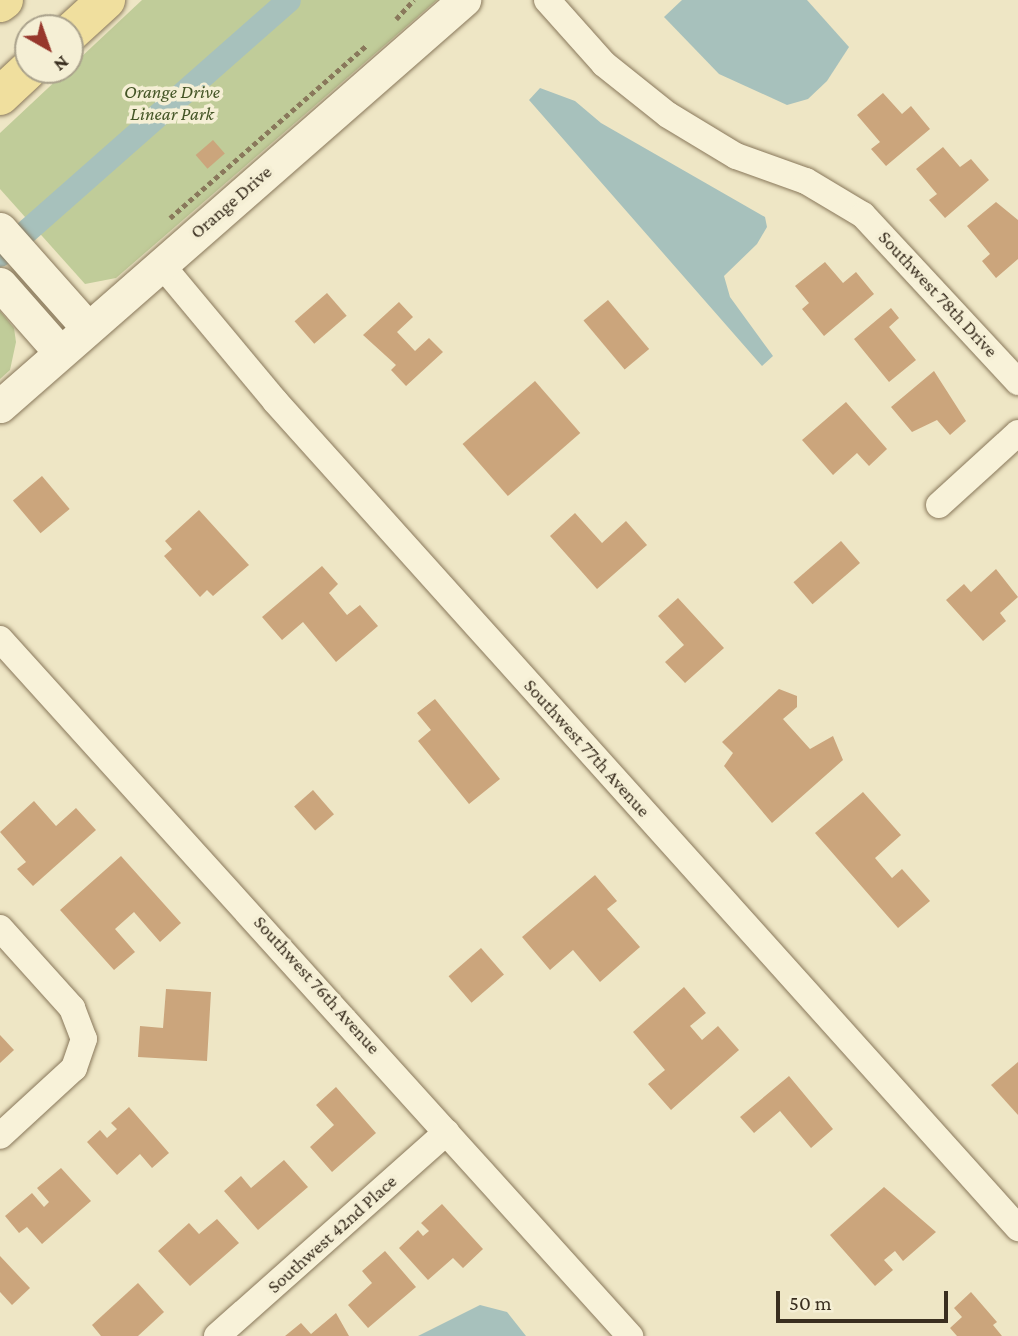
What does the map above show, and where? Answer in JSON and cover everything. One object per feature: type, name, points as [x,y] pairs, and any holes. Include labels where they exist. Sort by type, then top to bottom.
[{"type":"main road","points":[[84,20],[106,0]]},
{"type":"main road","points":[[0,96],[14,83]]},
{"type":"street","name":"Orange Drive","points":[[0,405],[464,0]]},
{"type":"street","name":"Southwest 78th Drive","points":[[547,0],[604,64],[668,115],[736,156],[806,181],[863,215],[1018,382]]},
{"type":"street","points":[[0,229],[88,328]]},
{"type":"street","name":"Southwest 77th Avenue","points":[[161,264],[275,401],[1018,1228]]},
{"type":"street","points":[[0,284],[60,352]]},
{"type":"street","points":[[939,505],[1018,433]]},
{"type":"street","name":"Southwest 76th Avenue","points":[[0,639],[630,1336]]},
{"type":"street","points":[[0,928],[72,1008],[83,1039],[74,1068],[0,1136]]},
{"type":"street","name":"Southwest 42nd Place","points":[[217,1336],[447,1132]]},
{"type":"path","points":[[398,18],[414,0]]},
{"type":"green space","name":"Orange Drive Linear Park","points":[[142,0],[437,0],[116,278],[85,284],[0,189],[0,133],[52,84],[84,84],[84,54]]},
{"type":"green space","points":[[0,311],[14,328],[16,342],[10,370],[0,379]]},
{"type":"water","points":[[682,0],[807,0],[849,47],[827,81],[808,99],[787,105],[719,74],[664,17]]},
{"type":"water","points":[[540,88],[575,101],[601,123],[765,217],[767,227],[757,244],[724,276],[730,297],[773,356],[762,366],[529,100]]},
{"type":"water","points":[[480,1305],[507,1312],[526,1336],[418,1336]]},
{"type":"building","points":[[883,93],[902,114],[911,106],[930,129],[886,166],[871,149],[880,142],[857,115]]},
{"type":"building","points":[[213,140],[225,154],[207,169],[196,155]]},
{"type":"building","points":[[943,147],[960,167],[971,159],[989,180],[945,218],[929,200],[937,194],[916,169]]},
{"type":"building","points":[[996,202],[1018,220],[1018,259],[996,278],[982,261],[990,254],[967,226]]},
{"type":"building","points":[[825,262],[843,283],[856,272],[874,294],[824,336],[802,309],[809,303],[795,286]]},
{"type":"building","points":[[327,293],[347,316],[314,344],[295,321]]},
{"type":"building","points":[[608,300],[649,349],[625,370],[583,321]]},
{"type":"building","points":[[399,302],[413,317],[397,332],[415,351],[429,338],[443,352],[406,386],[391,370],[396,365],[363,335]]},
{"type":"building","points":[[891,308],[899,318],[889,327],[916,360],[889,382],[854,339]]},
{"type":"building","points":[[934,371],[966,421],[950,435],[937,420],[912,432],[891,407]]},
{"type":"building","points":[[535,381],[580,433],[508,496],[463,444]]},
{"type":"building","points":[[846,402],[887,449],[869,466],[857,453],[833,475],[802,440]]},
{"type":"building","points":[[42,476],[70,509],[41,533],[13,500]]},
{"type":"building","points":[[199,510],[249,565],[213,596],[207,590],[200,597],[164,556],[172,549],[165,541]]},
{"type":"building","points":[[575,513],[602,543],[626,521],[647,545],[597,589],[550,536]]},
{"type":"building","points":[[841,541],[860,563],[812,604],[793,582]]},
{"type":"building","points":[[322,566],[338,584],[329,593],[347,615],[360,605],[378,626],[336,662],[303,622],[282,640],[262,617]]},
{"type":"building","points":[[996,569],[1018,597],[1000,613],[1006,621],[983,641],[946,600],[964,584],[971,592]]},
{"type":"building","points":[[678,598],[724,648],[685,683],[665,662],[684,645],[658,616]]},
{"type":"building","points":[[779,689],[797,696],[797,707],[783,719],[810,749],[833,736],[843,760],[772,823],[724,766],[733,753],[722,742]]},
{"type":"building","points":[[435,699],[500,779],[469,804],[418,741],[431,730],[417,713]]},
{"type":"building","points":[[313,790],[334,814],[315,831],[294,806]]},
{"type":"building","points":[[863,792],[901,835],[875,858],[892,878],[902,869],[930,901],[898,928],[815,833]]},
{"type":"building","points":[[34,801],[56,826],[76,808],[96,830],[33,886],[17,869],[26,862],[0,832]]},
{"type":"building","points":[[121,856],[181,923],[160,942],[134,912],[115,929],[135,952],[114,970],[60,910]]},
{"type":"building","points":[[595,875],[617,901],[607,909],[640,947],[600,982],[573,950],[550,970],[522,937]]},
{"type":"building","points":[[481,948],[504,974],[472,1003],[449,976]]},
{"type":"building","points":[[684,987],[706,1013],[690,1026],[702,1040],[718,1026],[739,1050],[671,1110],[648,1084],[665,1070],[633,1032]]},
{"type":"building","points":[[166,989],[211,992],[207,1061],[138,1057],[140,1026],[163,1028]]},
{"type":"building","points":[[0,1035],[14,1050],[0,1063]]},
{"type":"building","points":[[1018,1062],[1018,1115],[991,1085]]},
{"type":"building","points":[[789,1076],[833,1129],[811,1148],[780,1111],[754,1133],[740,1117]]},
{"type":"building","points":[[336,1087],[376,1133],[332,1172],[310,1147],[334,1125],[316,1105]]},
{"type":"building","points":[[129,1107],[169,1153],[152,1168],[140,1154],[117,1175],[87,1142],[100,1130],[107,1138],[117,1129],[111,1123]]},
{"type":"building","points":[[284,1160],[308,1187],[258,1230],[224,1191],[241,1176],[251,1188]]},
{"type":"building","points":[[61,1168],[91,1201],[42,1244],[27,1227],[19,1233],[5,1216],[32,1193],[44,1207],[49,1202],[37,1188]]},
{"type":"building","points":[[884,1187],[936,1232],[903,1261],[895,1251],[884,1260],[893,1270],[875,1286],[830,1235]]},
{"type":"building","points":[[442,1204],[483,1249],[463,1268],[453,1258],[428,1280],[399,1248],[418,1230],[423,1236],[429,1231],[421,1223]]},
{"type":"building","points":[[217,1219],[239,1243],[190,1286],[158,1251],[189,1223],[199,1234]]},
{"type":"building","points":[[385,1251],[416,1287],[368,1328],[348,1305],[372,1283],[362,1271]]},
{"type":"building","points":[[0,1256],[30,1288],[12,1305],[0,1292]]},
{"type":"building","points":[[138,1283],[164,1312],[138,1336],[101,1336],[92,1325]]},
{"type":"building","points":[[971,1292],[997,1322],[993,1325],[1002,1336],[957,1336],[950,1328],[962,1317],[954,1308]]},
{"type":"building","points":[[336,1313],[349,1336],[285,1336],[301,1323],[311,1334]]},
{"type":"waterway","points":[[0,255],[289,0]]}]
